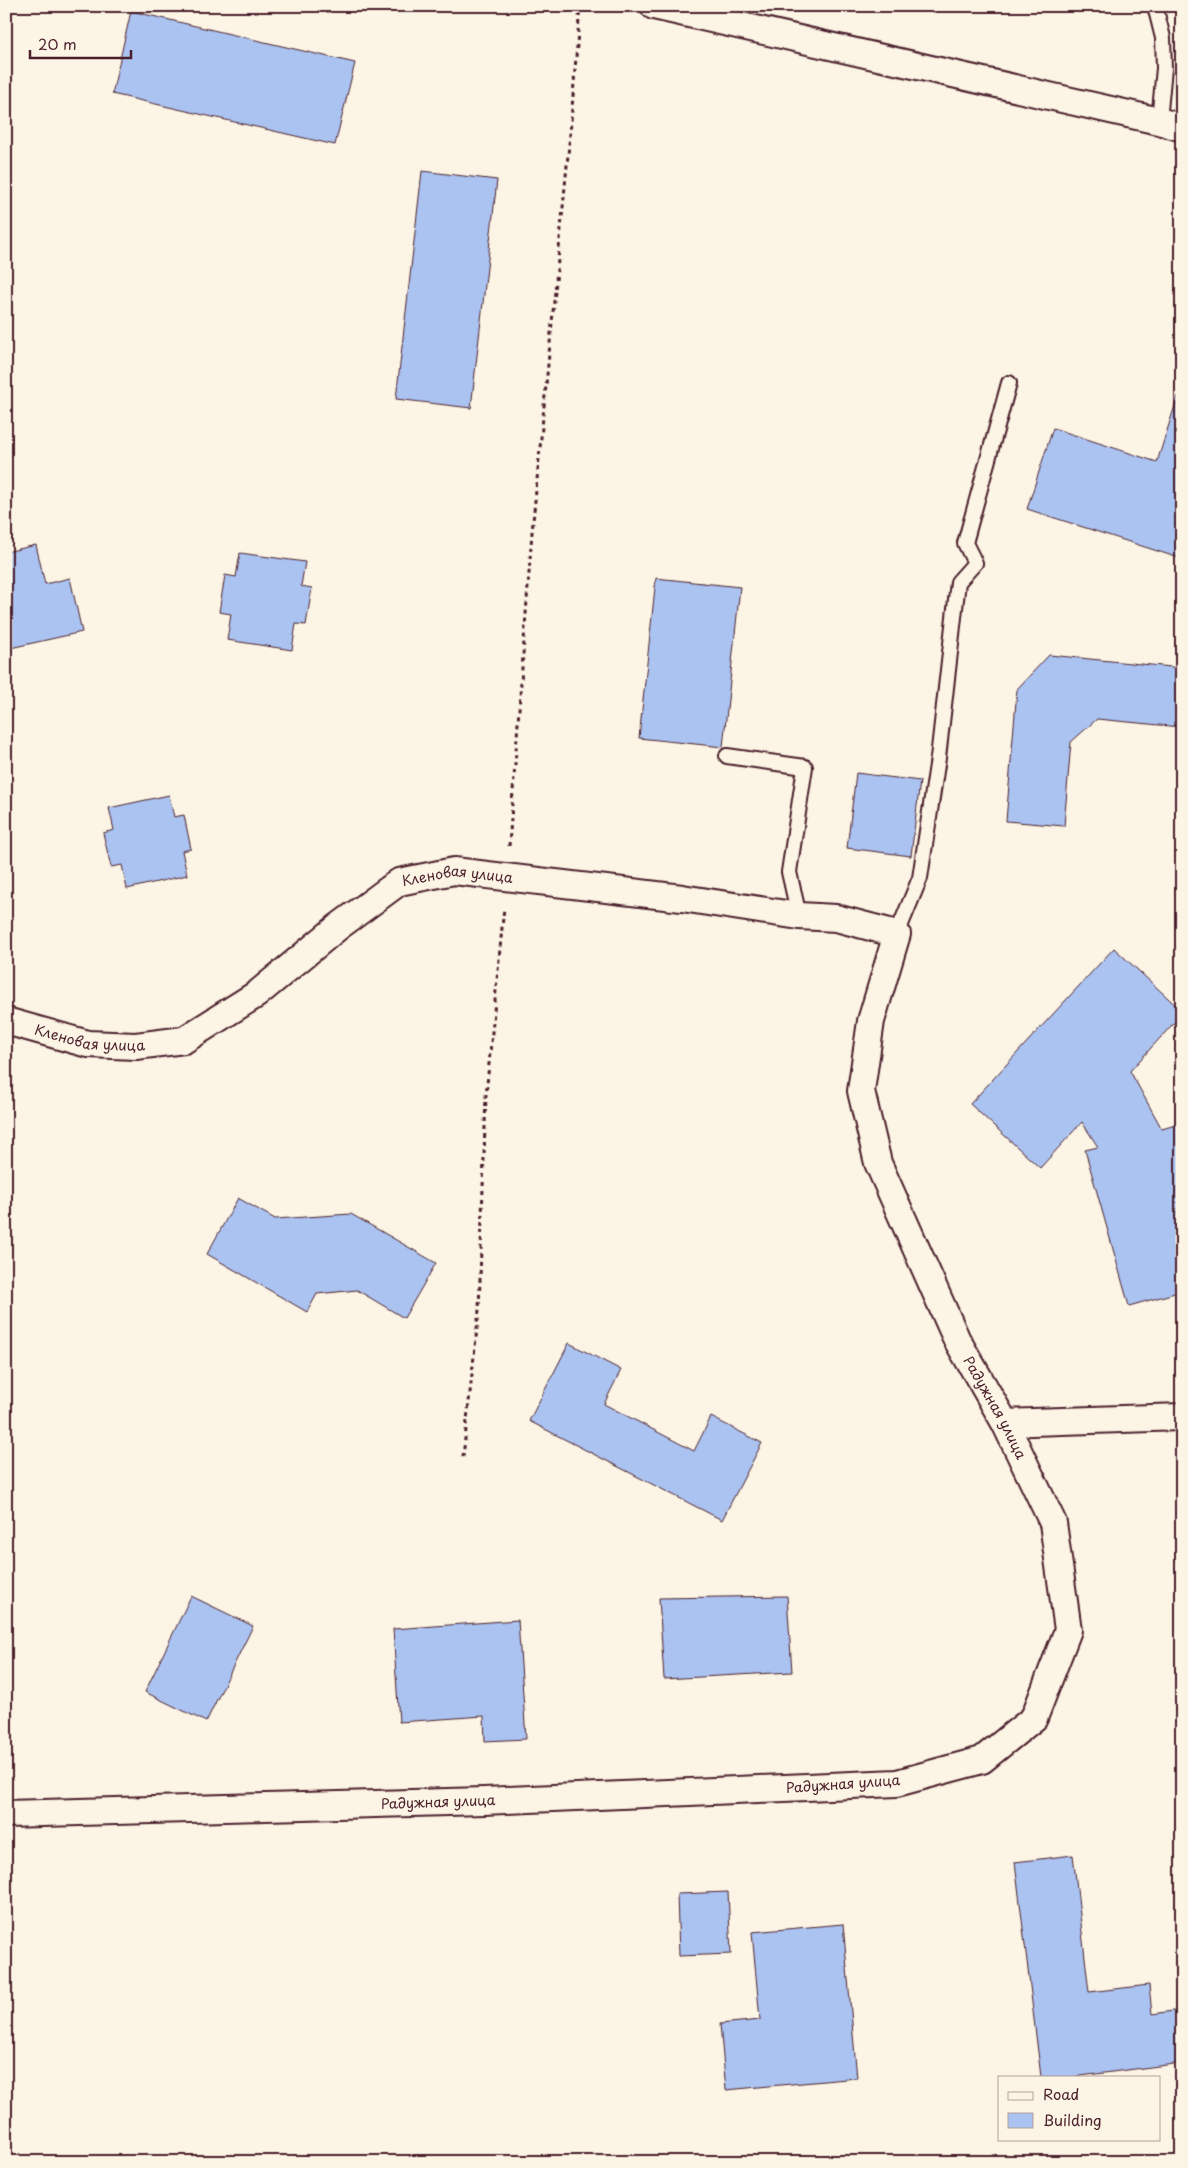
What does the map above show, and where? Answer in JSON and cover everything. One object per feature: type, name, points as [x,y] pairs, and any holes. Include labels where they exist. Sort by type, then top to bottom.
[{"type":"street","points":[[654,6],[1170,125]]},
{"type":"street","name":"Кленовая улица","points":[[6,1021],[88,1044],[136,1046],[184,1040],[257,994],[338,926],[399,882],[454,871],[682,898],[799,916],[836,918],[897,934]]},
{"type":"street","name":"Радужная улица","points":[[6,1814],[484,1801],[897,1783],[982,1760],[1034,1718],[1068,1630],[1053,1523],[1005,1423],[957,1340],[878,1163],[861,1091],[871,1021],[897,934]]},
{"type":"street","points":[[1005,1423],[1182,1417]]},
{"type":"lane","points":[[1155,6],[1163,38],[1170,125]]},
{"type":"lane","points":[[897,934],[920,878],[938,758],[958,582],[975,563],[965,542],[1009,383]]},
{"type":"lane","points":[[727,756],[805,767],[788,872],[799,916]]},
{"type":"path","points":[[463,1457],[478,1310],[486,1096],[507,877],[532,532],[570,134],[580,6]]},
{"type":"building","points":[[131,11],[355,63],[335,145],[112,94]]},
{"type":"building","points":[[422,171],[497,180],[471,408],[396,399]]},
{"type":"building","points":[[1178,396],[1182,398],[1182,559],[1027,509],[1053,428],[1157,462]]},
{"type":"building","points":[[36,545],[45,584],[70,578],[82,632],[6,649],[6,552]]},
{"type":"building","points":[[240,553],[305,562],[301,586],[312,588],[306,625],[296,624],[292,650],[227,640],[231,614],[219,612],[225,575],[236,577]]},
{"type":"building","points":[[656,578],[740,587],[723,747],[639,738]]},
{"type":"building","points":[[1049,655],[1182,668],[1180,727],[1097,719],[1071,742],[1064,826],[1006,821],[1017,689]]},
{"type":"building","points":[[856,773],[920,781],[911,856],[847,848]]},
{"type":"building","points":[[169,795],[174,817],[184,815],[191,849],[182,851],[187,875],[127,889],[122,865],[111,867],[103,833],[114,830],[109,808]]},
{"type":"building","points":[[1114,948],[1182,1011],[1182,1014],[1130,1071],[1162,1129],[1182,1123],[1182,1291],[1129,1306],[1085,1150],[1098,1147],[1082,1122],[1040,1168],[970,1104]]},
{"type":"building","points":[[238,1198],[275,1219],[351,1214],[436,1263],[404,1318],[357,1290],[317,1294],[307,1312],[207,1254]]},
{"type":"building","points":[[569,1343],[621,1370],[604,1404],[694,1451],[711,1417],[762,1443],[722,1520],[529,1421]]},
{"type":"building","points":[[191,1596],[253,1626],[206,1722],[145,1692]]},
{"type":"building","points":[[787,1596],[792,1672],[664,1679],[659,1598]]},
{"type":"building","points":[[518,1620],[526,1739],[485,1741],[484,1716],[399,1722],[393,1629]]},
{"type":"building","points":[[1073,1855],[1089,1992],[1149,1985],[1152,2014],[1180,2010],[1182,2063],[1081,2076],[1041,2076],[1015,1862]]},
{"type":"building","points":[[728,1892],[731,1954],[679,1956],[677,1894]]},
{"type":"building","points":[[843,1924],[857,2078],[726,2090],[720,2024],[760,2020],[752,1932]]}]
